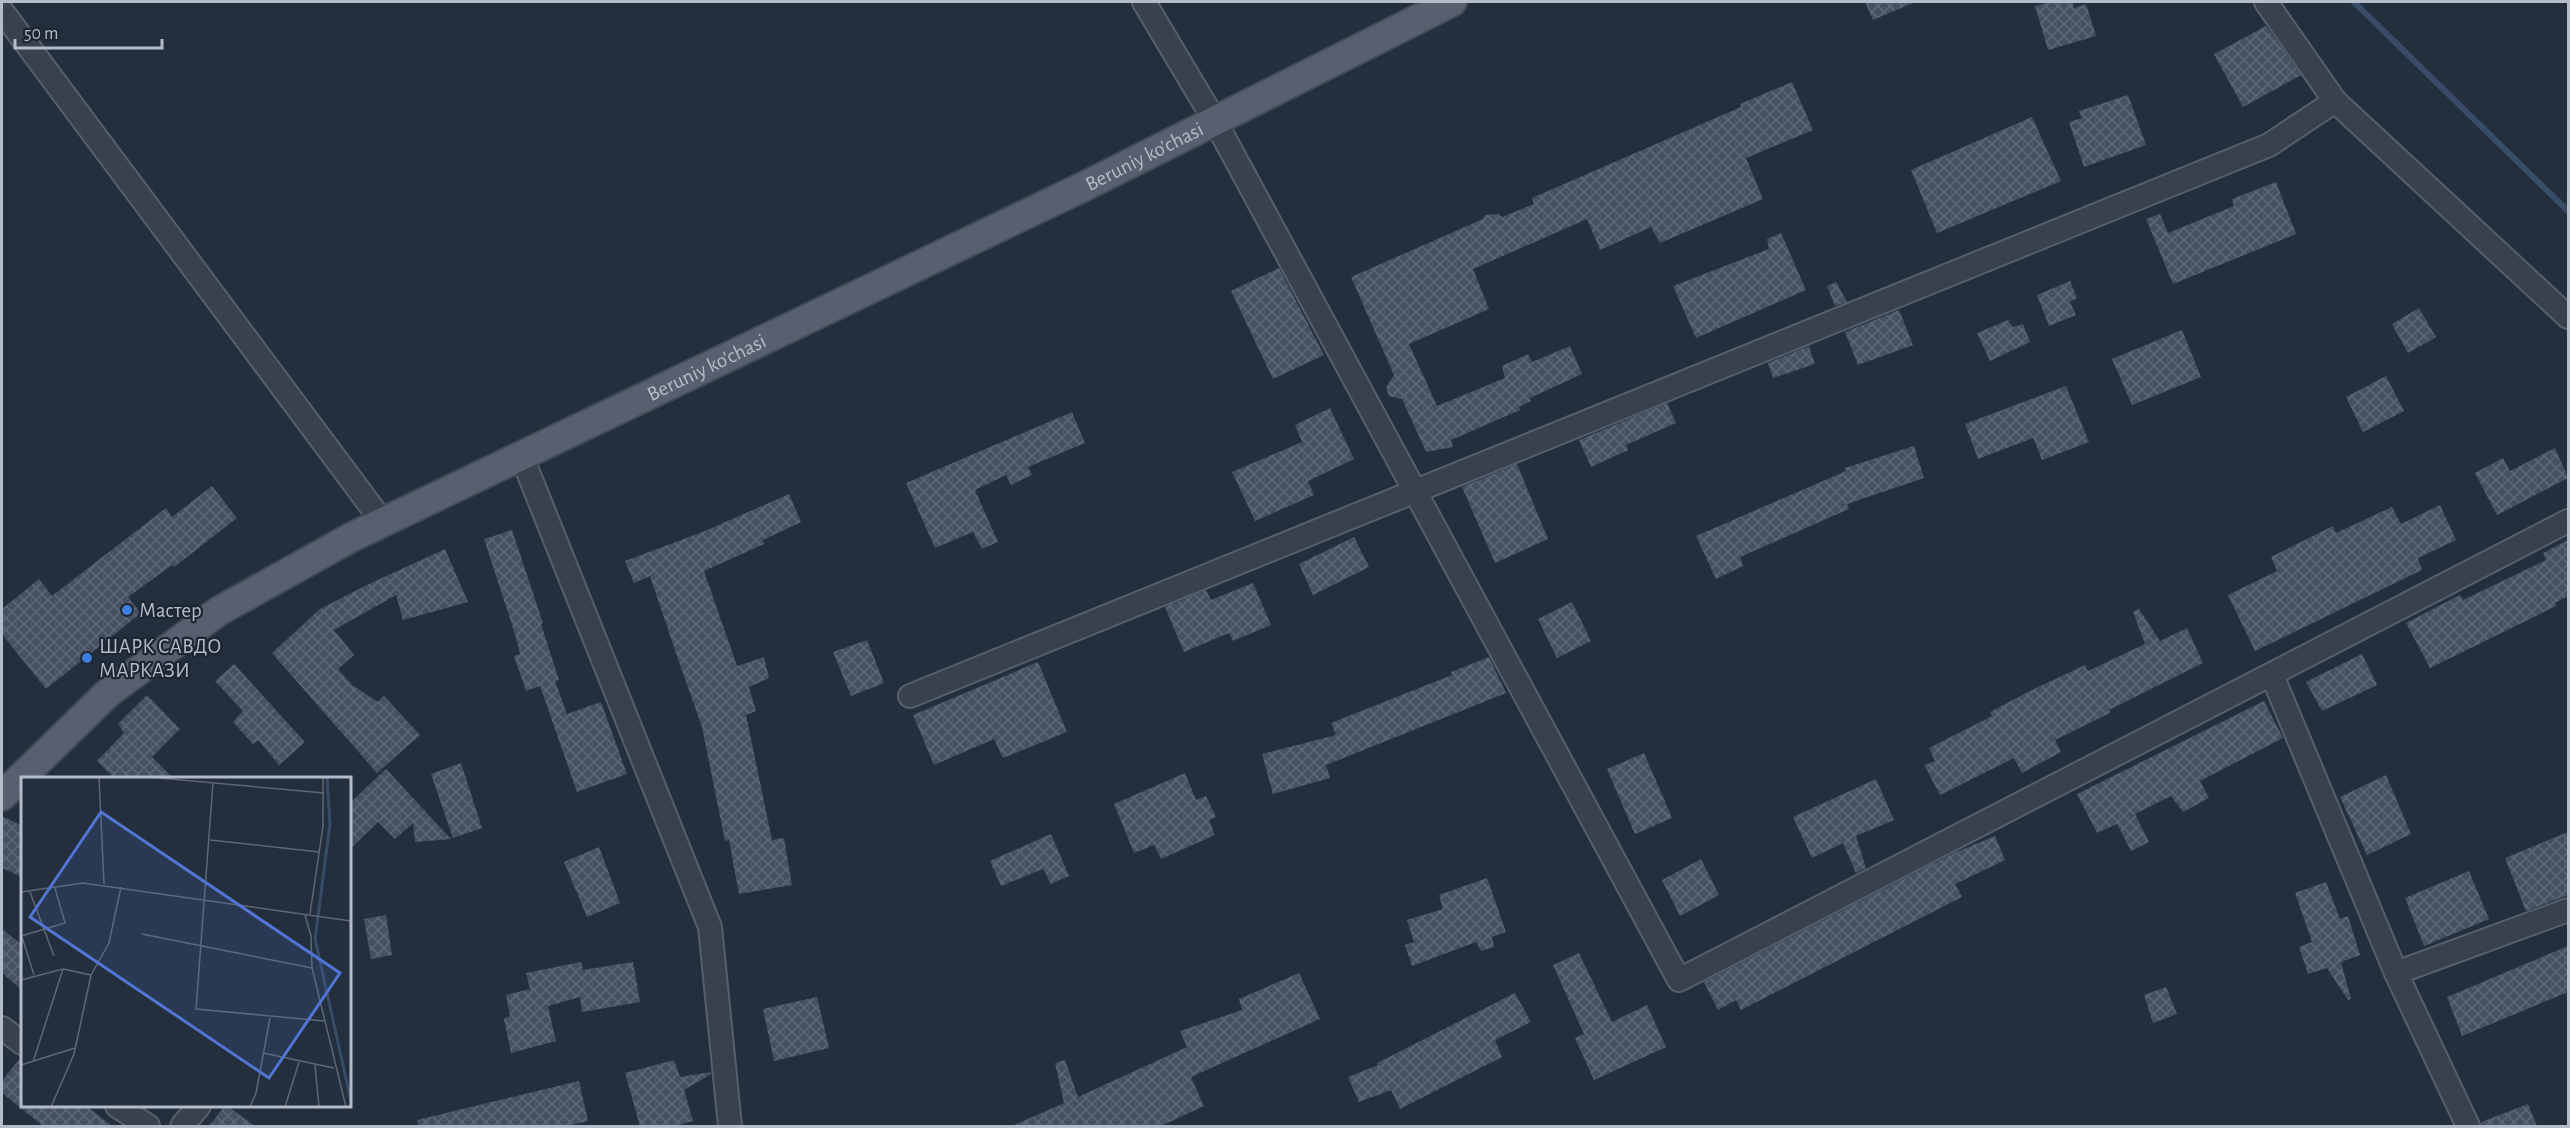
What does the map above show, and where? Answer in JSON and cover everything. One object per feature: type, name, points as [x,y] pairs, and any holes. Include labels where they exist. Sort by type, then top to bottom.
[{"type":"main road","name":"Beruniy ko'chasi","points":[[28,776],[108,693],[219,611],[382,521],[522,457],[1087,185],[1452,2]]},
{"type":"main road","name":"Beruniy ko'chasi","points":[[2,796],[21,781]]},
{"type":"street","points":[[1144,2],[1215,121],[1679,980],[2568,521]]},
{"type":"street","points":[[2266,2],[2336,101],[2568,317]]},
{"type":"street","points":[[2,10],[382,521]]},
{"type":"street","points":[[910,696],[2269,145],[2336,101]]},
{"type":"street","points":[[522,457],[710,927],[730,1126]]},
{"type":"street","points":[[2272,675],[2396,974],[2468,1126]]},
{"type":"street","points":[[2396,974],[2568,910]]},
{"type":"street","points":[[2,1029],[21,1041]]},
{"type":"street","points":[[119,1107],[148,1126]]},
{"type":"street","points":[[182,1126],[198,1107]]},
{"type":"building","points":[[1865,2],[1915,2],[1873,20]]},
{"type":"building","points":[[2052,2],[2073,2],[2074,8],[2086,4],[2096,36],[2048,50],[2035,6]]},
{"type":"building","points":[[2266,26],[2301,75],[2243,107],[2214,54]]},
{"type":"building","points":[[1792,82],[1813,130],[1746,158],[1763,199],[1660,243],[1651,227],[1600,250],[1587,219],[1473,269],[1489,309],[1409,344],[1437,406],[1505,378],[1502,366],[1528,354],[1532,362],[1570,346],[1582,374],[1530,398],[1531,401],[1519,407],[1520,410],[1451,440],[1453,447],[1426,452],[1402,399],[1389,396],[1386,387],[1394,375],[1351,277],[1483,219],[1485,215],[1498,214],[1502,217],[1534,204],[1532,198],[1741,107],[1740,104]]},
{"type":"building","points":[[2128,95],[2146,145],[2084,167],[2069,122],[2082,118],[2079,111]]},
{"type":"building","points":[[2032,117],[2061,181],[1937,233],[1911,170]]},
{"type":"building","points":[[2276,182],[2296,234],[2173,284],[2146,219],[2160,214],[2168,233],[2234,206],[2232,199]]},
{"type":"building","points":[[1781,233],[1806,290],[1696,338],[1673,286],[1769,249],[1767,239]]},
{"type":"building","points":[[1279,268],[1324,355],[1273,379],[1231,291]]},
{"type":"building","points":[[2070,281],[2077,298],[2070,302],[2076,315],[2049,326],[2037,295]]},
{"type":"building","points":[[1836,282],[1847,302],[1835,306],[1827,286]]},
{"type":"building","points":[[2419,308],[2436,337],[2408,353],[2392,324]]},
{"type":"building","points":[[1899,310],[1913,345],[1858,365],[1845,332]]},
{"type":"building","points":[[2008,320],[2013,327],[2023,324],[2030,342],[1990,361],[1977,333]]},
{"type":"building","points":[[2182,330],[2201,377],[2132,405],[2112,359]]},
{"type":"building","points":[[1809,346],[1815,364],[1773,378],[1768,363]]},
{"type":"building","points":[[2386,376],[2404,411],[2363,432],[2346,397]]},
{"type":"building","points":[[2066,386],[2089,442],[2042,460],[2033,438],[1978,459],[1965,424]]},
{"type":"building","points":[[1667,403],[1676,423],[1626,445],[1628,450],[1591,467],[1579,440]]},
{"type":"building","points":[[1330,408],[1354,459],[1308,481],[1314,495],[1255,521],[1232,472],[1302,442],[1295,425]]},
{"type":"building","points":[[1072,412],[1085,443],[1028,467],[1032,475],[1011,485],[1006,475],[975,490],[998,542],[982,549],[973,532],[935,548],[906,483]]},
{"type":"building","points":[[1914,446],[1924,478],[1847,504],[1849,509],[1740,557],[1743,566],[1716,579],[1696,536],[1846,471],[1845,468]]},
{"type":"building","points":[[2555,448],[2568,478],[2497,515],[2475,473],[2503,458],[2510,471]]},
{"type":"building","points":[[1517,464],[1548,539],[1495,563],[1462,487]]},
{"type":"building","points":[[212,486],[237,518],[174,567],[172,565],[128,597],[141,613],[46,689],[2,634],[2,609],[39,579],[52,596],[166,508],[172,517]]},
{"type":"building","points":[[789,494],[801,522],[763,540],[764,544],[704,571],[737,666],[764,657],[769,678],[749,687],[756,711],[746,715],[772,840],[784,838],[792,885],[739,894],[729,840],[725,841],[702,727],[650,576],[634,583],[625,561],[705,531]]},
{"type":"building","points":[[2440,505],[2456,540],[2418,558],[2422,570],[2255,651],[2228,595],[2277,571],[2271,557],[2333,526],[2336,533],[2392,507],[2401,524]]},
{"type":"building","points":[[512,530],[543,623],[541,624],[559,680],[555,681],[567,714],[601,702],[627,774],[577,792],[540,686],[526,691],[514,656],[520,654],[515,634],[484,539]]},
{"type":"building","points":[[1354,537],[1369,567],[1313,595],[1299,564]]},
{"type":"building","points":[[2568,540],[2568,596],[2555,603],[2556,606],[2430,668],[2406,623],[2460,595],[2463,600],[2546,560],[2543,553]]},
{"type":"building","points":[[445,549],[468,602],[403,620],[396,595],[334,630],[354,655],[338,669],[352,685],[378,702],[384,696],[420,735],[377,773],[272,653],[320,609]]},
{"type":"building","points":[[1253,583],[1271,625],[1233,641],[1229,633],[1184,652],[1165,607],[1206,590],[1211,600]]},
{"type":"building","points":[[1572,602],[1591,641],[1557,658],[1538,619]]},
{"type":"building","points":[[2139,609],[2160,641],[2187,628],[2203,663],[2055,740],[2061,752],[2022,773],[2014,758],[1940,795],[1924,765],[1935,761],[1929,748],[1992,716],[1990,712],[2030,691],[2085,665],[2088,671],[2145,644],[2133,612]]},
{"type":"building","points":[[867,640],[884,683],[851,696],[833,652]]},
{"type":"building","points":[[2362,654],[2377,685],[2322,711],[2306,682]]},
{"type":"building","points":[[1489,657],[1506,693],[1326,765],[1330,778],[1273,794],[1262,754],[1336,735],[1331,723],[1452,675],[1451,672]]},
{"type":"building","points":[[1038,662],[1067,732],[1003,758],[994,739],[934,765],[913,715]]},
{"type":"building","points":[[234,664],[305,742],[279,765],[258,740],[253,744],[233,722],[243,711],[215,681]]},
{"type":"building","points":[[147,695],[180,729],[152,757],[172,777],[113,777],[97,761],[124,733],[118,724]]},
{"type":"building","points":[[2264,701],[2283,738],[2200,781],[2209,798],[2183,812],[2171,796],[2135,814],[2149,842],[2131,851],[2117,824],[2097,833],[2077,794]]},
{"type":"building","points":[[1644,753],[1672,818],[1635,834],[1607,769]]},
{"type":"building","points":[[461,763],[482,828],[453,838],[431,774]]},
{"type":"building","points":[[386,769],[451,839],[415,842],[413,823],[395,839],[378,822],[351,848],[351,802]]},
{"type":"building","points":[[1185,773],[1196,800],[1206,796],[1216,817],[1209,820],[1215,835],[1161,859],[1154,845],[1134,853],[1114,804]]},
{"type":"building","points":[[2386,775],[2411,834],[2367,855],[2340,797]]},
{"type":"building","points":[[1876,779],[1894,820],[1856,836],[1866,868],[1856,873],[1843,843],[1812,858],[1793,817]]},
{"type":"building","points":[[2,816],[21,826],[21,877],[2,868]]},
{"type":"building","points":[[2568,832],[2568,895],[2526,911],[2505,858]]},
{"type":"building","points":[[1051,834],[1069,876],[1051,884],[1043,869],[1001,886],[990,861]]},
{"type":"building","points":[[1995,836],[2005,860],[1955,884],[1962,897],[1741,1010],[1736,1000],[1718,1010],[1704,982],[1954,853]]},
{"type":"building","points":[[599,847],[620,903],[587,917],[564,862]]},
{"type":"building","points":[[1701,859],[1719,895],[1680,916],[1662,880]]},
{"type":"building","points":[[2469,871],[2489,919],[2424,946],[2405,898]]},
{"type":"building","points":[[1487,878],[1506,932],[1492,937],[1494,947],[1481,951],[1476,942],[1412,966],[1405,945],[1414,942],[1407,920],[1443,909],[1439,895]]},
{"type":"building","points":[[2326,882],[2340,919],[2348,916],[2360,955],[2341,962],[2351,999],[2348,1000],[2327,968],[2308,974],[2299,947],[2312,942],[2295,893]]},
{"type":"building","points":[[386,915],[392,955],[371,959],[364,919]]},
{"type":"building","points":[[2,929],[21,944],[21,989],[2,973]]},
{"type":"building","points":[[2568,946],[2568,992],[2462,1036],[2447,997]]},
{"type":"building","points":[[1579,953],[1612,1022],[1647,1005],[1666,1047],[1594,1080],[1575,1038],[1584,1034],[1553,965]]},
{"type":"building","points":[[581,962],[583,970],[633,962],[640,1002],[582,1012],[580,997],[548,1006],[556,1041],[511,1053],[504,1019],[510,1016],[506,995],[530,989],[526,973]]},
{"type":"building","points":[[1299,973],[1320,1019],[1191,1077],[1204,1106],[1161,1126],[1012,1126],[1064,1103],[1055,1063],[1065,1060],[1078,1097],[1187,1047],[1180,1031],[1242,1010],[1239,999]]},
{"type":"building","points":[[2166,987],[2177,1014],[2153,1023],[2144,995]]},
{"type":"building","points":[[1515,993],[1531,1022],[1495,1040],[1502,1057],[1400,1109],[1391,1090],[1359,1102],[1348,1077],[1378,1065],[1377,1063]]},
{"type":"building","points":[[817,997],[829,1048],[774,1061],[763,1009]]},
{"type":"building","points":[[21,1057],[21,1107],[87,1107],[112,1126],[43,1126],[2,1093],[2,1081]]},
{"type":"building","points":[[674,1060],[680,1077],[711,1072],[684,1090],[693,1121],[675,1126],[640,1126],[625,1073]]},
{"type":"building","points":[[579,1081],[588,1121],[566,1126],[418,1126],[417,1120]]},
{"type":"building","points":[[2528,1104],[2537,1126],[2481,1126],[2481,1122]]},
{"type":"building","points":[[224,1107],[228,1107],[255,1126],[209,1126]]},
{"type":"waterway","points":[[2354,2],[2568,211]]},
{"type":"place","name":"Мастер","points":[[127,610]]},
{"type":"place","name":"ШАРК САВДО МАРКАЗИ","points":[[87,658]]}]
